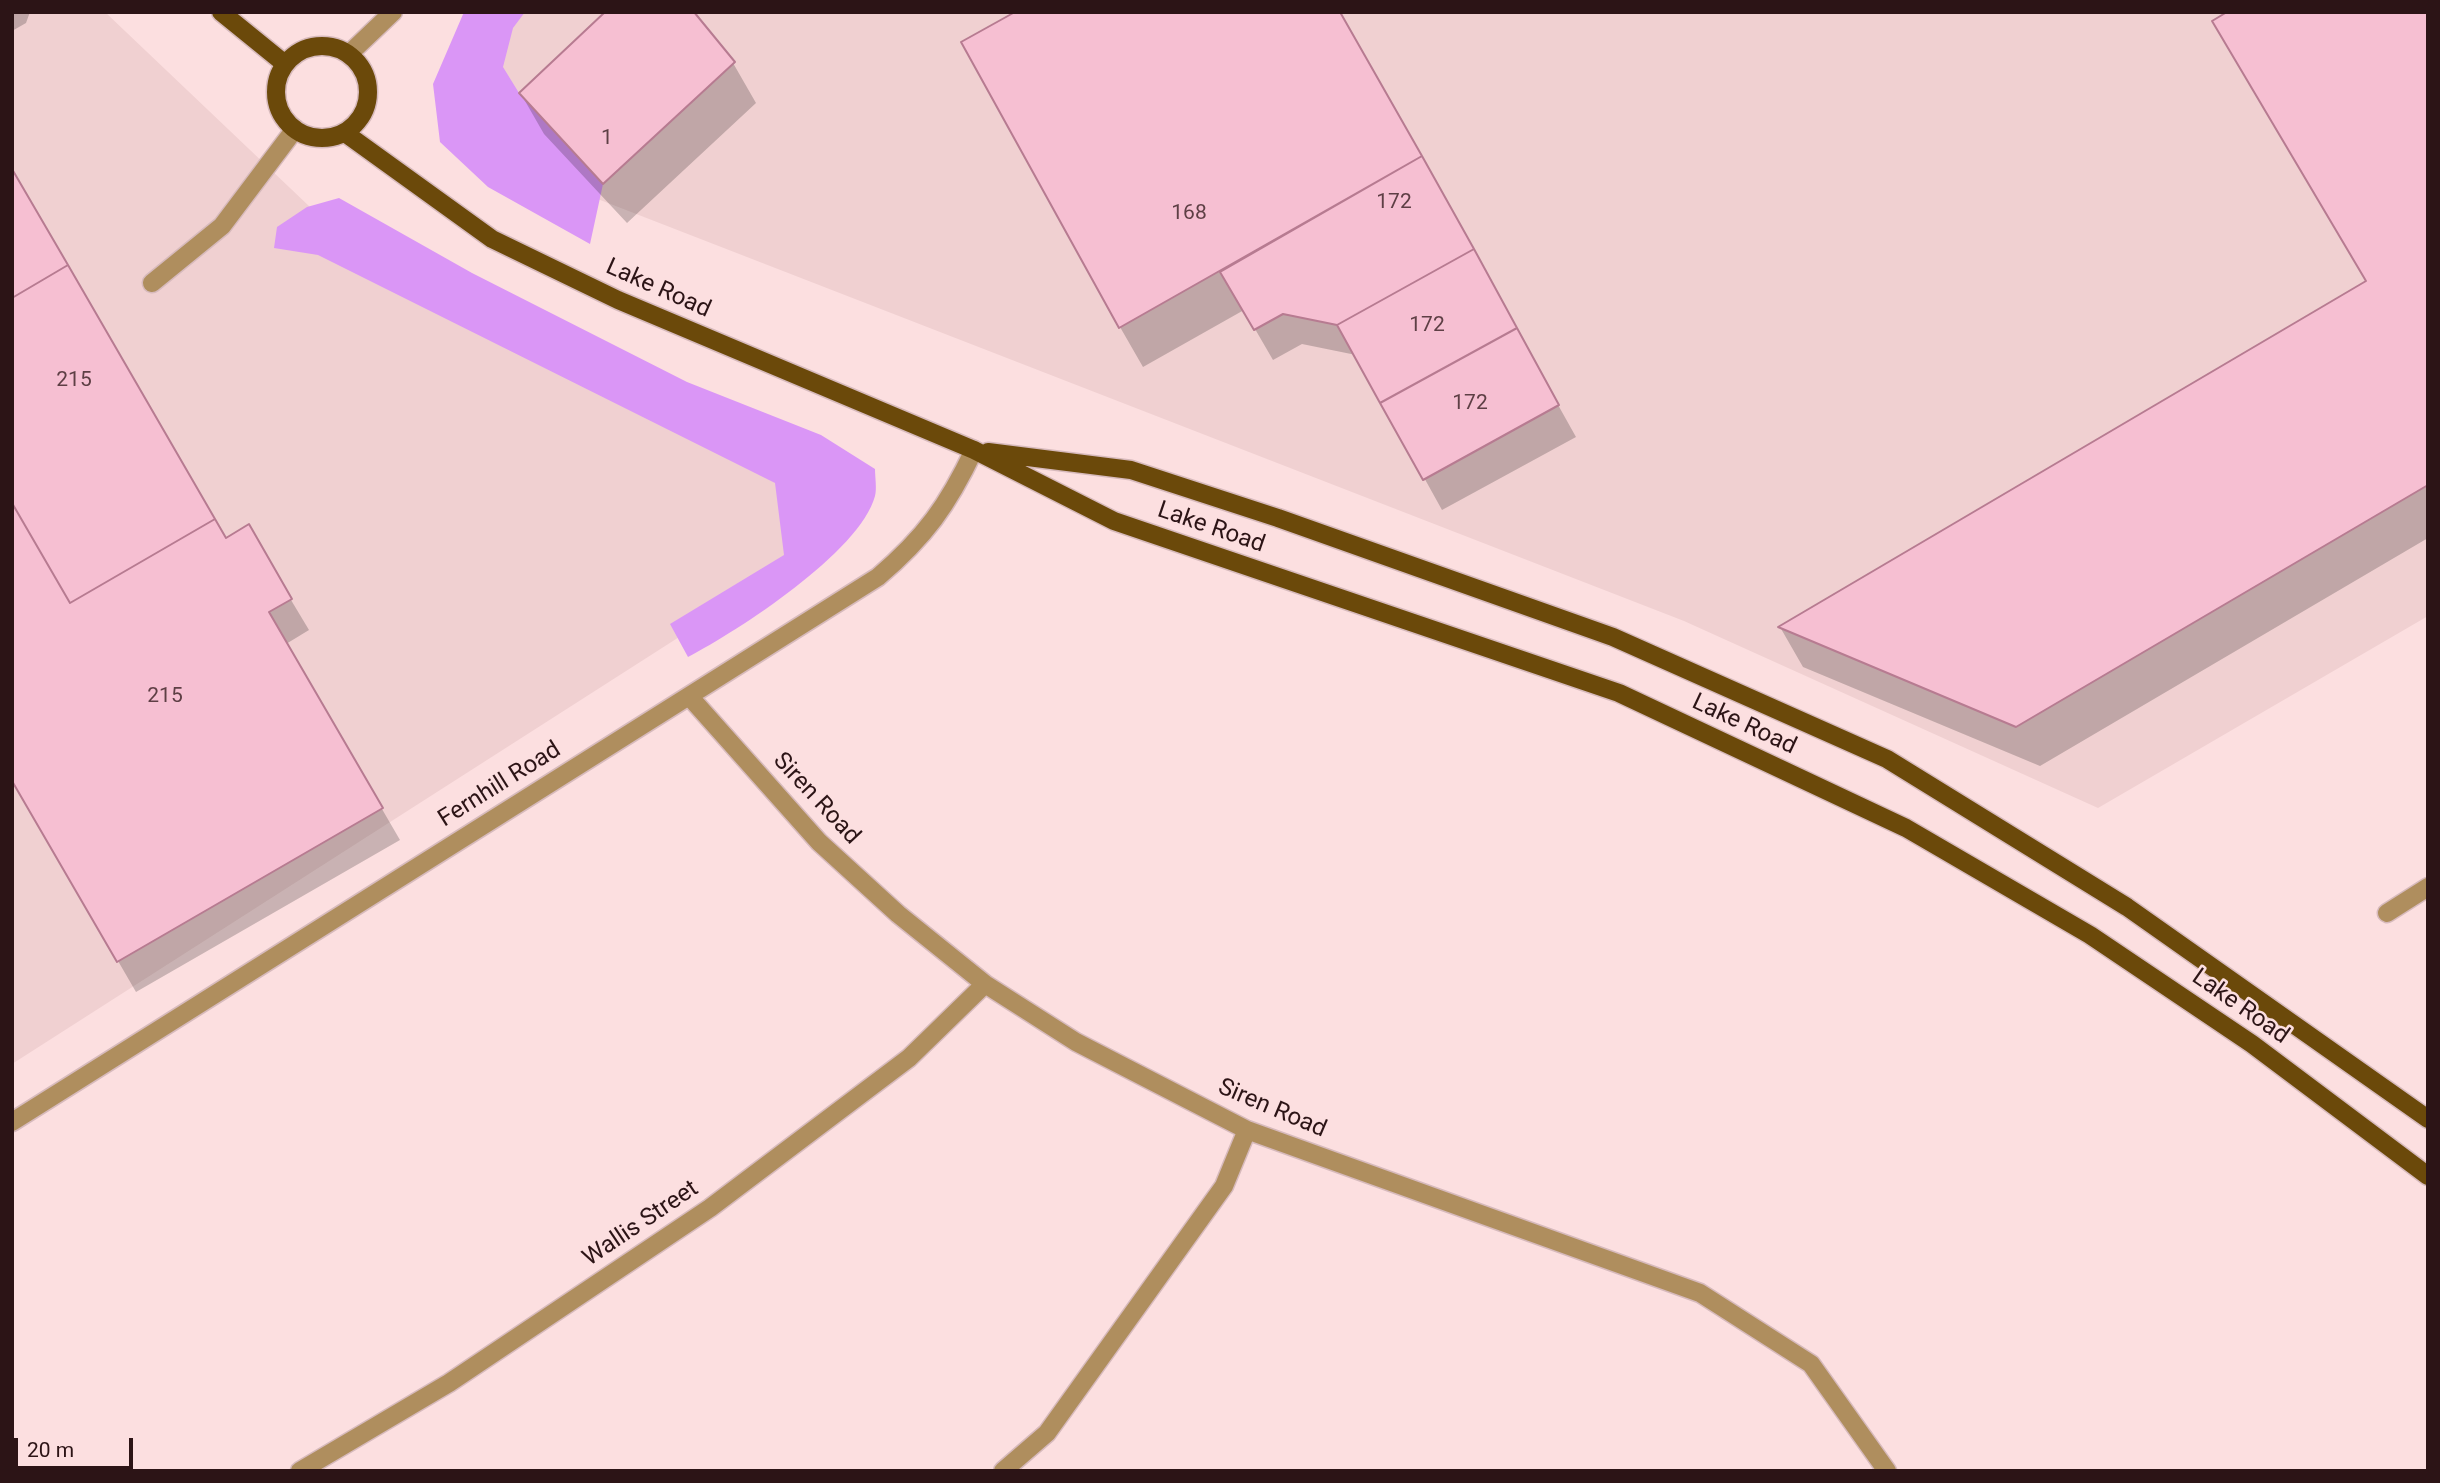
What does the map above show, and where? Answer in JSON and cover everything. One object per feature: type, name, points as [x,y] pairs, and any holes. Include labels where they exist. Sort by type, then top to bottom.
[{"type":"main road","points":[[221,12],[285,64]]},
{"type":"main road","points":[[311,46],[327,46],[349,54],[360,65],[367,80],[369,96],[365,112],[345,133],[330,138],[309,136],[295,129],[284,117],[277,102],[278,79],[285,64],[296,53],[311,46]]},
{"type":"main road","name":"Lake Road","points":[[345,133],[492,239],[618,300],[974,450],[1114,521],[1619,694],[1906,828],[2090,935],[2252,1044],[2428,1176]]},
{"type":"main road","name":"Lake Road","points":[[974,450],[1131,470],[1278,518],[1613,637],[1887,759],[2127,907],[2428,1119]]},
{"type":"street","points":[[349,54],[393,12]]},
{"type":"street","points":[[152,283],[222,226],[295,129]]},
{"type":"street","name":"Fernhill Road","points":[[12,1122],[878,577],[904,555],[938,518],[953,495],[974,450]]},
{"type":"street","name":"Siren Road","points":[[689,696],[819,842],[898,914],[985,984],[1076,1042],[1247,1130],[1700,1293],[1811,1364],[1887,1471]]},
{"type":"street","points":[[2387,912],[2428,887]]},
{"type":"street","name":"Wallis Street","points":[[300,1471],[449,1383],[710,1208],[909,1058],[985,984]]},
{"type":"street","points":[[1003,1471],[1047,1433],[1224,1186],[1247,1130]]},
{"type":"shaded area","points":[[12,12],[105,12],[351,246],[835,480],[837,536],[12,1064]]},
{"type":"shaded area","points":[[464,12],[525,12],[513,28],[503,67],[519,93],[603,184],[590,244],[488,187],[440,142],[433,84]]},
{"type":"shaded area","points":[[492,12],[2428,12],[2428,616],[2098,808],[1684,621],[559,184],[505,154]]},
{"type":"shaded area","points":[[339,198],[472,273],[687,382],[821,435],[875,469],[875,496],[865,518],[822,565],[795,588],[736,629],[688,657],[670,624],[784,555],[775,483],[318,255],[274,248],[277,227],[307,207]]},
{"type":"building","points":[[605,12],[694,12],[735,62],[603,184],[519,93]]},
{"type":"building","points":[[1015,12],[1340,12],[1422,156],[1119,328],[961,42]]},
{"type":"building","points":[[2227,12],[2428,12],[2428,485],[2016,727],[1778,627],[2366,281],[2212,21]]},
{"type":"building","points":[[1422,156],[1474,249],[1337,325],[1283,314],[1254,330],[1220,272]]},
{"type":"building","points":[[12,169],[68,265],[12,298]]},
{"type":"building","points":[[1474,249],[1517,328],[1380,403],[1337,325]]},
{"type":"building","points":[[68,265],[215,519],[70,603],[12,503],[12,298]]},
{"type":"building","points":[[1517,328],[1559,405],[1423,480],[1380,403]]},
{"type":"building","points":[[12,503],[70,603],[215,519],[226,538],[249,524],[292,599],[269,612],[383,808],[117,962],[12,781]]}]
